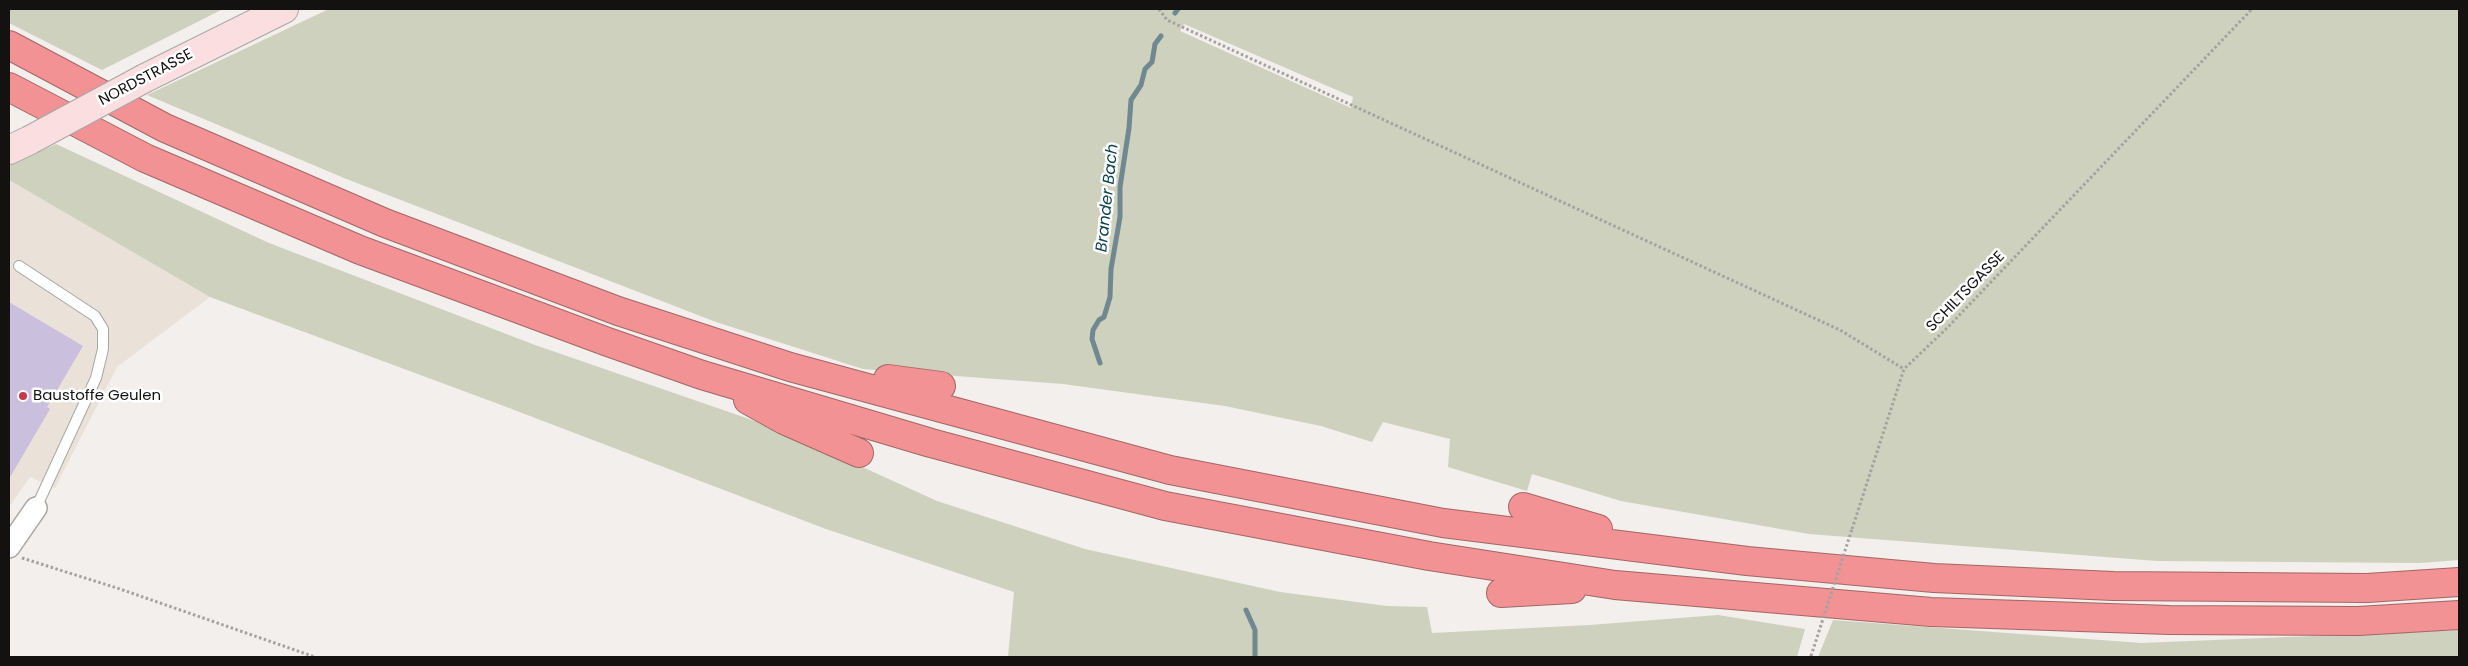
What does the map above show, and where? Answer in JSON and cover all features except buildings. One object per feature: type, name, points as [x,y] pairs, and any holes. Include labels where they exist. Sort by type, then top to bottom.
[{"type":"highway","points":[[9,45],[165,128],[385,223],[618,311],[790,367],[1170,470],[1443,523],[1675,553],[1934,578],[2113,586],[2367,588],[2459,582]]},
{"type":"highway","points":[[9,87],[145,158],[360,250],[702,375],[931,443],[1165,506],[1429,556],[1615,585],[1931,612],[2229,620],[2365,621],[2459,615]]},
{"type":"highway","points":[[790,367],[846,369],[883,379],[941,386]]},
{"type":"highway","points":[[702,375],[784,420],[859,453]]},
{"type":"highway","points":[[1523,507],[1675,553]]},
{"type":"highway","points":[[1501,593],[1615,585]]},
{"type":"street","name":"NORDSTRASSE","points":[[19,145],[145,78],[284,9]]},
{"type":"street","points":[[13,552],[36,508]]},
{"type":"lane","points":[[19,266],[95,316],[103,329],[103,349],[96,378],[36,508]]},
{"type":"path","points":[[1159,9],[1167,20],[1840,330],[1904,369]]},
{"type":"path","name":"SCHILTSGASSE","points":[[1811,657],[1904,369],[1946,330],[2252,9]]},
{"type":"path","points":[[13,552],[315,657]]},
{"type":"shaded area","points":[[9,180],[210,297],[117,367],[55,488],[30,477],[9,507]]},
{"type":"green space","points":[[9,9],[223,9],[102,70],[9,23]]},
{"type":"green space","points":[[329,9],[2459,9],[2459,560],[2420,563],[2157,561],[1809,534],[1621,501],[1532,474],[1527,491],[1448,467],[1450,439],[1383,422],[1372,442],[1321,426],[1225,406],[1063,384],[863,369],[716,322],[344,178],[147,95]],"holes":[[[1184,24],[1353,97],[1351,108],[1180,31]]]},
{"type":"green space","points":[[56,144],[269,243],[535,345],[781,430],[937,501],[1085,549],[1280,592],[1387,606],[1427,607],[1432,633],[1590,625],[1718,615],[1805,629],[1797,657],[1008,657],[1014,592],[826,529],[496,403],[210,297],[9,180],[9,165]]},
{"type":"green space","points":[[1833,620],[2141,643],[2459,630],[2459,657],[1818,657]]},
{"type":"waterway","name":"Brander Bach","points":[[1175,13],[1178,9]]},
{"type":"waterway","name":"Brander Bach","points":[[1100,363],[1092,339],[1093,330],[1099,320],[1104,317],[1110,297],[1111,269],[1120,217],[1120,187],[1129,128],[1131,100],[1141,85],[1145,69],[1152,62],[1155,44],[1161,36]]},
{"type":"waterway","name":"Brander Bach","points":[[1246,610],[1255,630],[1255,657]]},
{"type":"place","name":"Baustoffe Geulen","points":[[23,396]]}]
